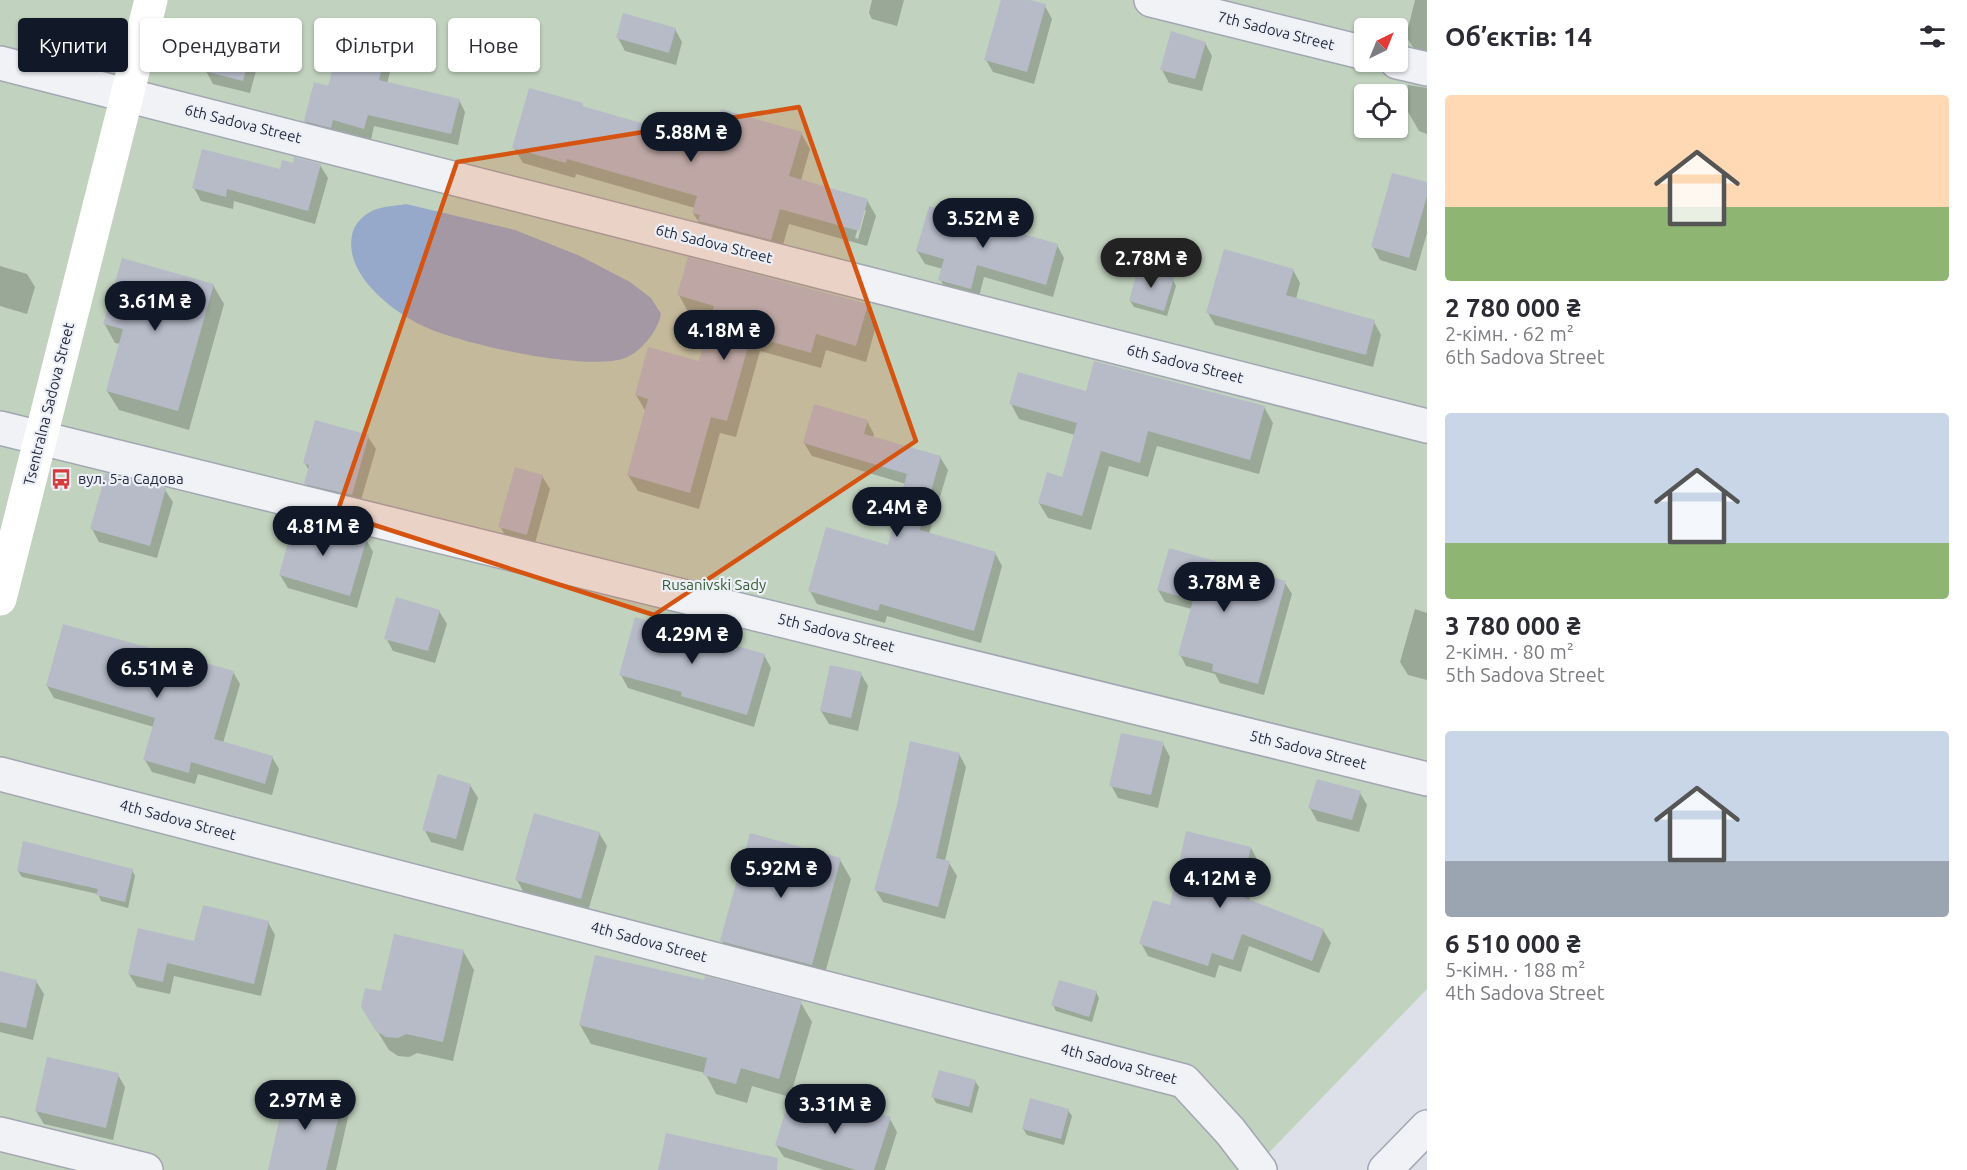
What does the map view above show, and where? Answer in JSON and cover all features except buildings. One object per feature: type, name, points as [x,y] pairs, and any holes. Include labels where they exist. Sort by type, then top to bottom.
[{"type":"main road","name":"Tsentralna Sadova Street","points":[[0,599],[151,0]]},
{"type":"street","name":"7th Sadova Street","points":[[1151,0],[1354,50]]},
{"type":"street","name":"6th Sadova Street","points":[[0,63],[1427,426]]},
{"type":"street","points":[[1408,65],[1427,69]]},
{"type":"street","name":"5th Sadova Street","points":[[0,428],[1427,779]]},
{"type":"street","name":"4th Sadova Street","points":[[0,774],[1184,1081],[1230,1131],[1260,1170]]},
{"type":"street","points":[[1385,1170],[1427,1127]]},
{"type":"street","points":[[0,1134],[146,1170]]},
{"type":"highlighted area","points":[[799,107],[916,441],[654,615],[337,513],[457,162]]},
{"type":"green space","name":"Rusanivski Sady","points":[[0,0],[1427,0],[1427,989],[1252,1170],[0,1170]]},
{"type":"water","points":[[406,204],[515,230],[580,256],[630,282],[651,298],[661,314],[653,334],[643,346],[625,358],[583,361],[555,359],[493,348],[423,326],[396,310],[371,288],[354,261],[351,246],[354,228],[364,216],[378,209]]},
{"type":"place","name":"вул. 5-а Садова","points":[[61,479]]}]
